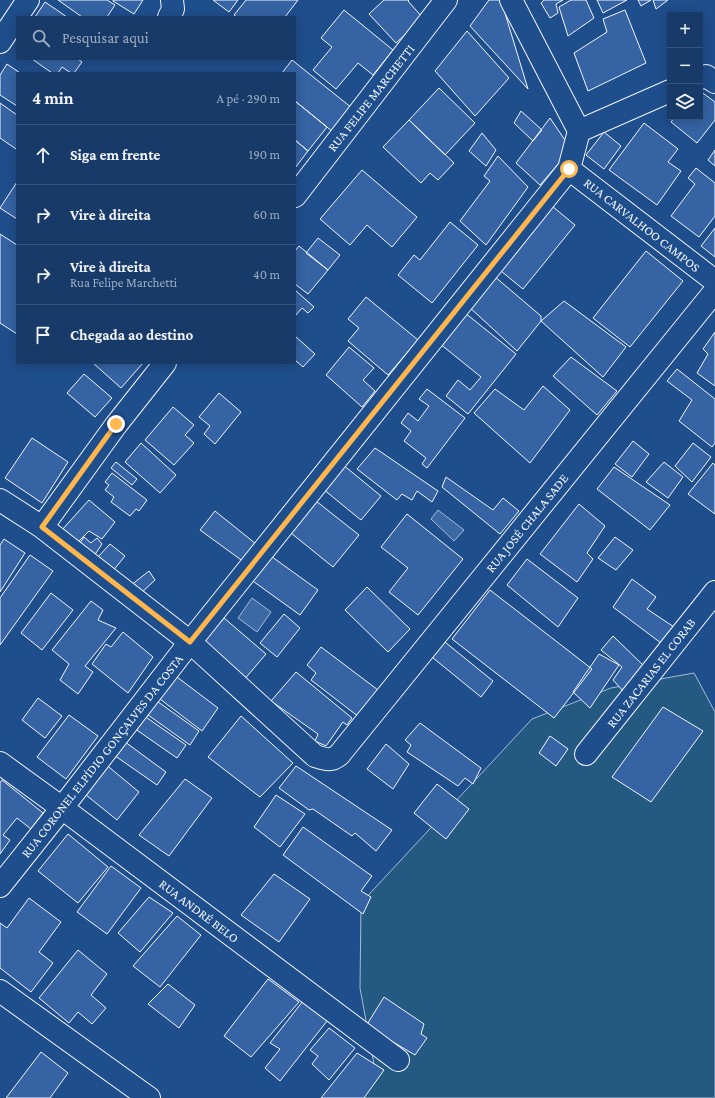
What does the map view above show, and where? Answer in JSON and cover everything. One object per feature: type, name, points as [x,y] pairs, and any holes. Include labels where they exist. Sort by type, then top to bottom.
[{"type":"street","points":[[17,16],[28,0]]},
{"type":"street","points":[[170,16],[173,9],[172,0]]},
{"type":"street","name":"RUA FELIPE MARCHETTI","points":[[296,195],[446,0]]},
{"type":"street","points":[[511,0],[579,131],[667,92]]},
{"type":"street","points":[[0,42],[16,18]]},
{"type":"street","name":"RUA CORONEL ELPÍDIO GONÇALVES DA COSTA","points":[[0,886],[190,642],[569,169],[579,131]]},
{"type":"street","name":"RUA CARVALHOO CAMPOS","points":[[569,169],[715,282]]},
{"type":"street","name":"RUA JOSÉ CHALA SADE","points":[[190,642],[314,756],[326,760],[334,759],[339,755],[715,291]]},
{"type":"street","points":[[42,527],[116,424],[164,364]]},
{"type":"street","points":[[0,500],[42,527],[190,642]]},
{"type":"street","name":"RUA ZACARIAS EL CORAB","points":[[586,754],[715,592]]},
{"type":"street","name":"RUA ANDRÉ BELO","points":[[0,763],[398,1060]]},
{"type":"street","points":[[0,991],[149,1098]]},
{"type":"shaded area","points":[[438,510],[464,530],[454,541],[431,519]]},
{"type":"shaded area","points":[[252,598],[271,612],[257,632],[238,618]]},
{"type":"shaded area","points":[[694,673],[715,712],[715,1098],[331,1098],[375,1070],[360,988],[361,903],[532,719],[611,688]]},
{"type":"building","points":[[58,0],[107,0],[115,5],[108,16],[81,16]]},
{"type":"building","points":[[113,0],[143,0],[134,14]]},
{"type":"building","points":[[213,0],[238,0],[229,12]]},
{"type":"building","points":[[246,0],[298,0],[286,16],[234,15]]},
{"type":"building","points":[[384,0],[409,0],[408,1],[423,18],[396,43],[369,14]]},
{"type":"building","points":[[489,0],[501,0],[528,89],[470,26]]},
{"type":"building","points":[[544,0],[563,0],[556,4],[558,13],[550,18],[541,3]]},
{"type":"building","points":[[571,0],[586,0],[594,18],[568,36],[559,7]]},
{"type":"building","points":[[597,0],[627,0],[603,13]]},
{"type":"building","points":[[638,0],[651,0],[641,6]]},
{"type":"building","points":[[653,0],[668,0],[656,9]]},
{"type":"building","points":[[45,2],[66,16],[36,16]]},
{"type":"building","points":[[344,10],[393,50],[373,75],[358,63],[336,89],[313,70],[332,47],[321,38]]},
{"type":"building","points":[[625,10],[646,63],[588,91],[574,53],[607,32],[603,19]]},
{"type":"building","points":[[467,31],[509,78],[475,116],[435,71]]},
{"type":"building","points":[[33,60],[79,60],[82,62],[75,72],[70,72],[62,67],[59,72],[51,72]]},
{"type":"building","points":[[292,60],[352,108],[333,132],[296,102],[296,72],[283,72]]},
{"type":"building","points":[[7,64],[19,72],[16,72],[16,105],[0,95],[0,75]]},
{"type":"building","points":[[439,88],[475,123],[445,155],[409,120]]},
{"type":"building","points":[[703,93],[715,102],[715,120],[697,143],[671,122],[673,120],[703,120]]},
{"type":"building","points":[[296,102],[327,127],[308,151],[296,141]]},
{"type":"building","points":[[0,103],[16,114],[16,149],[0,138]]},
{"type":"building","points":[[521,111],[542,130],[533,141],[514,123]]},
{"type":"building","points":[[550,118],[571,149],[540,185],[516,163]]},
{"type":"building","points":[[409,120],[454,163],[438,180],[430,173],[421,183],[383,147]]},
{"type":"building","points":[[644,123],[678,149],[668,162],[681,171],[657,205],[609,170]]},
{"type":"building","points":[[604,132],[621,146],[604,169],[586,155]]},
{"type":"building","points":[[482,133],[496,150],[486,166],[469,151]]},
{"type":"building","points":[[296,141],[308,151],[296,167]]},
{"type":"building","points":[[715,150],[715,166],[708,160]]},
{"type":"building","points":[[498,156],[528,187],[486,245],[460,221],[490,181],[484,176]]},
{"type":"building","points":[[696,168],[715,183],[715,216],[699,237],[671,216],[695,184],[688,178]]},
{"type":"building","points":[[362,170],[417,217],[392,247],[367,225],[350,245],[320,219]]},
{"type":"building","points":[[16,184],[16,218],[0,208]]},
{"type":"building","points":[[547,202],[575,225],[523,289],[496,267]]},
{"type":"building","points":[[450,222],[478,245],[432,303],[398,275],[414,255],[420,260]]},
{"type":"building","points":[[715,228],[715,257],[701,246]]},
{"type":"building","points":[[0,234],[16,244],[16,333],[0,323]]},
{"type":"building","points":[[318,238],[340,255],[328,270],[306,253]]},
{"type":"building","points":[[299,246],[328,270],[308,294],[296,285],[296,250]]},
{"type":"building","points":[[646,251],[683,281],[630,347],[593,318]]},
{"type":"building","points":[[494,276],[541,316],[541,321],[517,351],[468,306]]},
{"type":"building","points":[[296,291],[314,307],[308,313],[302,308],[296,315]]},
{"type":"building","points":[[366,297],[418,340],[388,375],[348,341],[359,328],[348,319]]},
{"type":"building","points":[[564,301],[626,347],[603,377],[541,321]]},
{"type":"building","points":[[464,312],[516,354],[468,414],[446,396],[458,380],[470,390],[481,377],[439,343]]},
{"type":"building","points":[[715,332],[715,386],[697,373],[708,354],[703,349]]},
{"type":"building","points":[[296,337],[315,354],[303,367],[296,361]]},
{"type":"building","points":[[349,347],[374,368],[363,380],[375,391],[362,407],[326,375]]},
{"type":"building","points":[[571,357],[617,391],[597,415],[553,376]]},
{"type":"building","points":[[94,364],[142,364],[121,388]]},
{"type":"building","points":[[677,369],[715,399],[715,443],[712,447],[679,421],[692,400],[667,381]]},
{"type":"building","points":[[84,374],[112,398],[95,417],[67,393]]},
{"type":"building","points":[[543,386],[570,410],[530,463],[474,413],[495,389],[524,410]]},
{"type":"building","points":[[427,389],[465,418],[427,468],[422,464],[426,458],[404,441],[411,431],[401,423],[408,413],[418,421],[429,406],[419,399]]},
{"type":"building","points":[[219,393],[241,412],[215,444],[204,434],[210,426],[199,417]]},
{"type":"building","points":[[173,407],[194,425],[185,435],[194,443],[174,465],[145,440]]},
{"type":"building","points":[[32,438],[68,462],[42,503],[5,478]]},
{"type":"building","points":[[633,441],[649,454],[632,477],[615,464]]},
{"type":"building","points":[[141,443],[176,475],[160,493],[125,462]]},
{"type":"building","points":[[693,443],[711,457],[692,482],[675,466]]},
{"type":"building","points":[[375,448],[438,491],[432,502],[417,491],[412,500],[402,494],[397,500],[357,469]]},
{"type":"building","points":[[116,462],[137,479],[132,485],[111,468]]},
{"type":"building","points":[[664,462],[683,477],[668,498],[646,482]]},
{"type":"building","points":[[713,463],[715,465],[715,514],[688,494]]},
{"type":"building","points":[[342,464],[381,496],[361,520],[323,489]]},
{"type":"building","points":[[614,467],[670,505],[650,530],[597,489]]},
{"type":"building","points":[[112,473],[147,500],[139,511],[136,509],[130,516],[111,502],[114,497],[105,490],[109,485],[105,482]]},
{"type":"building","points":[[446,477],[493,510],[503,498],[519,511],[500,534],[442,487]]},
{"type":"building","points":[[89,500],[115,522],[102,539],[89,531],[76,544],[61,531]]},
{"type":"building","points":[[316,501],[359,535],[333,567],[291,533]]},
{"type":"building","points":[[579,504],[605,526],[587,553],[593,559],[577,582],[540,554]]},
{"type":"building","points":[[215,511],[256,544],[244,562],[200,530]]},
{"type":"building","points":[[407,514],[463,559],[418,615],[389,592],[408,568],[381,547]]},
{"type":"building","points":[[84,537],[91,543],[97,538],[102,544],[92,559],[78,546]]},
{"type":"building","points":[[615,537],[633,550],[616,570],[598,558]]},
{"type":"building","points":[[4,539],[25,553],[0,592],[0,545]]},
{"type":"building","points":[[110,544],[125,556],[112,572],[97,558]]},
{"type":"building","points":[[268,554],[318,590],[300,615],[250,579]]},
{"type":"building","points":[[30,555],[53,571],[0,645],[0,598]]},
{"type":"building","points":[[527,559],[578,598],[558,627],[507,585]]},
{"type":"building","points":[[149,571],[155,580],[138,596],[130,586]]},
{"type":"building","points":[[632,579],[656,597],[647,609],[674,627],[661,643],[613,607]]},
{"type":"building","points":[[367,587],[410,629],[388,652],[345,610]]},
{"type":"building","points":[[490,590],[592,669],[554,718],[452,639]]},
{"type":"building","points":[[51,593],[73,610],[42,650],[21,633]]},
{"type":"building","points":[[91,601],[103,610],[98,620],[116,628],[85,666],[93,672],[78,694],[60,680],[69,664],[52,650]]},
{"type":"building","points":[[284,614],[300,628],[277,657],[260,643]]},
{"type":"building","points":[[224,618],[266,654],[243,681],[201,645]]},
{"type":"building","points":[[123,632],[153,657],[128,693],[92,664],[106,644],[111,647]]},
{"type":"building","points":[[613,636],[644,666],[624,692],[613,680],[622,667],[601,650]]},
{"type":"building","points":[[440,638],[493,681],[481,697],[427,653]]},
{"type":"building","points":[[321,647],[378,690],[359,717],[311,680],[316,673],[307,665]]},
{"type":"building","points":[[599,654],[619,665],[590,708],[573,692]]},
{"type":"building","points":[[296,672],[352,718],[347,725],[343,722],[326,746],[315,741],[318,734],[271,701]]},
{"type":"building","points":[[173,674],[218,708],[202,731],[156,696]]},
{"type":"building","points":[[38,698],[62,716],[45,738],[22,720]]},
{"type":"building","points":[[154,699],[199,731],[190,745],[144,712]]},
{"type":"building","points":[[663,707],[703,731],[651,802],[612,777]]},
{"type":"building","points":[[140,713],[186,745],[177,758],[131,726]]},
{"type":"building","points":[[69,715],[98,736],[66,779],[37,757]]},
{"type":"building","points":[[241,716],[293,763],[260,797],[208,757]]},
{"type":"building","points":[[420,723],[481,768],[473,784],[465,778],[458,786],[407,752],[411,745],[405,740]]},
{"type":"building","points":[[550,736],[568,749],[556,766],[539,753]]},
{"type":"building","points":[[121,739],[166,772],[157,785],[111,753]]},
{"type":"building","points":[[386,744],[409,764],[393,789],[367,769]]},
{"type":"building","points":[[104,763],[139,792],[117,820],[81,791]]},
{"type":"building","points":[[296,766],[392,830],[376,851],[355,833],[352,836],[313,809],[309,810],[279,788]]},
{"type":"building","points":[[185,779],[212,798],[169,856],[139,835]]},
{"type":"building","points":[[2,780],[43,813],[31,829],[17,818],[3,835],[10,840],[0,854],[0,783]]},
{"type":"building","points":[[437,784],[469,809],[446,839],[414,813]]},
{"type":"building","points":[[276,795],[305,814],[280,847],[254,827]]},
{"type":"building","points":[[303,827],[372,876],[361,891],[371,897],[363,914],[283,855]]},
{"type":"building","points":[[68,834],[108,867],[78,903],[38,871]]},
{"type":"building","points":[[111,866],[141,888],[107,934],[77,912]]},
{"type":"building","points":[[274,874],[310,899],[279,942],[241,915]]},
{"type":"building","points":[[149,897],[173,913],[140,952],[118,933]]},
{"type":"building","points":[[29,898],[61,922],[39,952],[53,963],[31,992],[0,968],[0,923],[7,928]]},
{"type":"building","points":[[177,916],[201,935],[160,987],[133,966]]},
{"type":"building","points":[[78,950],[107,974],[91,995],[106,1008],[92,1024],[78,1012],[69,1023],[39,998]]},
{"type":"building","points":[[268,979],[299,1002],[251,1057],[224,1036]]},
{"type":"building","points":[[168,984],[195,1005],[179,1028],[148,1004]]},
{"type":"building","points":[[384,997],[424,1024],[421,1034],[427,1038],[415,1055],[366,1026]]},
{"type":"building","points":[[303,1001],[327,1021],[280,1081],[265,1068],[280,1049],[270,1043]]},
{"type":"building","points":[[329,1028],[355,1048],[329,1080],[312,1064],[318,1056],[310,1050]]},
{"type":"building","points":[[41,1052],[68,1073],[50,1098],[6,1098]]},
{"type":"building","points":[[357,1053],[384,1070],[364,1098],[321,1098]]},
{"type":"route","points":[[116,424],[42,527],[190,642],[569,169]]}]
